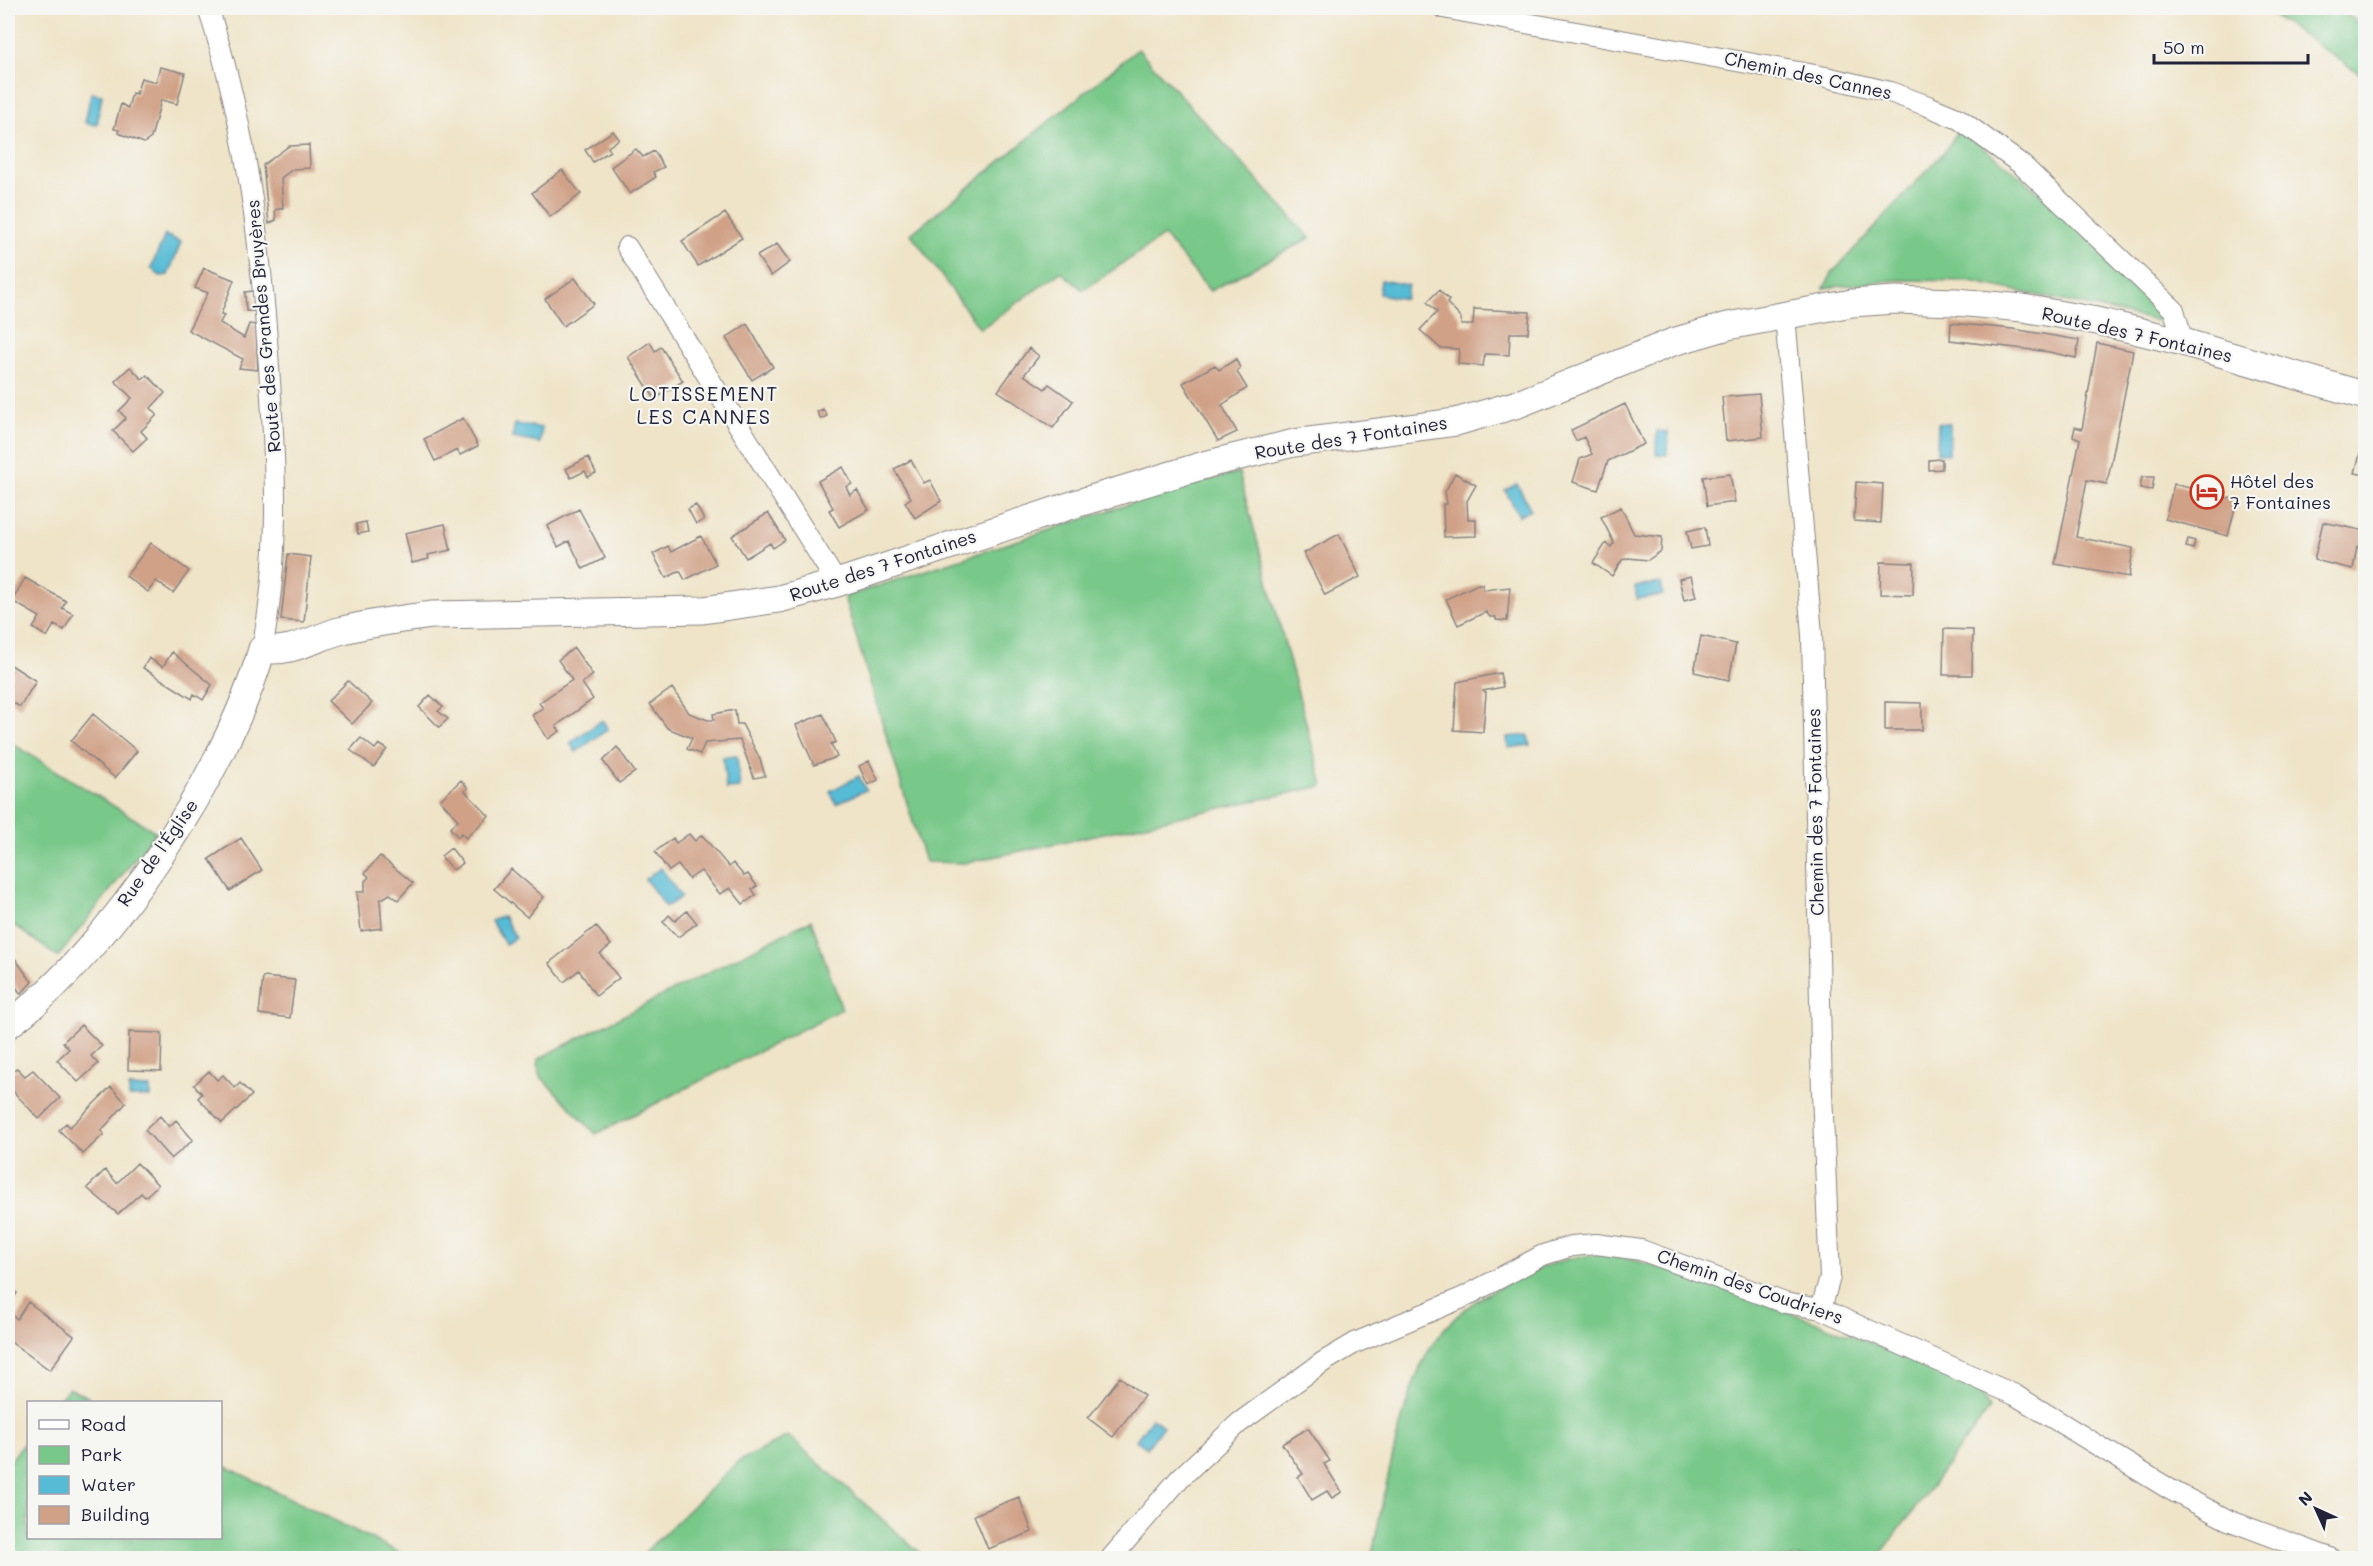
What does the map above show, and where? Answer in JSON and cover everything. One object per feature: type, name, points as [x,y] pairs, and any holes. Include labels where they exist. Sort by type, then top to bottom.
[{"type":"street","name":"Route des Grandes Bruyères","points":[[208,8],[249,162],[266,309],[277,490],[269,612],[262,649]]},
{"type":"street","name":"Chemin des Cannes","points":[[1443,8],[1826,77],[1890,92],[1948,115],[1982,135],[2022,165],[2072,210],[2174,310],[2183,342]]},
{"type":"street","points":[[627,247],[837,583]]},
{"type":"street","name":"Route des 7 Fontaines","points":[[262,649],[289,649],[339,631],[391,620],[432,615],[703,610],[779,599],[837,583],[1075,504],[1209,464],[1294,444],[1456,422],[1487,414],[1673,342],[1785,315],[1852,303],[1895,300],[1956,302],[2023,308],[2097,321],[2183,342],[2366,396]]},
{"type":"street","name":"Chemin des 7 Fontaines","points":[[1785,315],[1812,635],[1822,1093],[1830,1277],[1821,1309]]},
{"type":"street","name":"Rue de l'Église","points":[[8,1025],[49,990],[86,950],[179,826],[201,790],[233,722],[262,649]]},
{"type":"street","name":"Chemin des Coudriers","points":[[1112,1558],[1180,1478],[1239,1423],[1281,1390],[1355,1343],[1462,1298],[1543,1255],[1572,1246],[1596,1244],[1632,1248],[1785,1303],[1821,1309],[2015,1395],[2171,1490],[2228,1520],[2330,1558]]},
{"type":"green space","points":[[2262,8],[2336,8],[2365,27],[2365,77]]},
{"type":"green space","points":[[1138,49],[1310,238],[1210,291],[1164,236],[1083,290],[1061,272],[980,329],[911,234]]},
{"type":"green space","points":[[1959,129],[2040,193],[2090,240],[2162,313],[2157,321],[1970,281],[1898,280],[1824,288],[1833,272],[1946,150]]},
{"type":"green space","points":[[1239,473],[1323,786],[965,863],[925,862],[844,597],[1184,486]]},
{"type":"green space","points":[[8,741],[156,832],[58,957],[8,921]]},
{"type":"green space","points":[[811,920],[842,1009],[596,1134],[539,1075],[538,1059]]},
{"type":"green space","points":[[1607,1254],[1676,1273],[1851,1335],[1982,1392],[1989,1409],[1878,1558],[1371,1558],[1396,1441],[1405,1410],[1426,1355],[1440,1334],[1465,1309],[1484,1295],[1505,1284],[1560,1261]]},
{"type":"green space","points":[[69,1388],[96,1401],[58,1401]]},
{"type":"green space","points":[[788,1436],[926,1558],[639,1558],[738,1462]]},
{"type":"green space","points":[[27,1439],[27,1539],[222,1539],[222,1464],[410,1558],[8,1558],[8,1464]]},
{"type":"water","points":[[91,93],[102,95],[97,125],[85,123]]},
{"type":"water","points":[[165,235],[181,242],[168,275],[160,276],[151,268]]},
{"type":"water","points":[[1381,280],[1408,285],[1405,299],[1379,294]]},
{"type":"water","points":[[1938,423],[1950,424],[1949,454],[1937,453]]},
{"type":"water","points":[[515,424],[542,428],[540,443],[512,438]]},
{"type":"water","points":[[1657,431],[1668,432],[1667,455],[1656,454]]},
{"type":"water","points":[[1517,484],[1531,510],[1519,516],[1505,490]]},
{"type":"water","points":[[1661,583],[1663,595],[1637,599],[1635,587]]},
{"type":"water","points":[[602,720],[608,729],[576,752],[570,743]]},
{"type":"water","points":[[1528,735],[1530,745],[1508,748],[1507,737]]},
{"type":"water","points":[[737,756],[740,788],[726,789],[723,757]]},
{"type":"water","points":[[859,776],[866,790],[836,804],[830,791]]},
{"type":"water","points":[[661,868],[681,897],[666,907],[645,879]]},
{"type":"water","points":[[503,916],[516,938],[505,944],[491,921]]},
{"type":"water","points":[[129,1087],[150,1088],[150,1097],[129,1097]]},
{"type":"water","points":[[1152,1418],[1163,1426],[1147,1448],[1136,1440]]},
{"type":"building","points":[[160,67],[185,73],[177,104],[161,100],[151,138],[144,143],[118,133],[119,130],[114,129],[121,104],[128,108],[132,93],[136,94],[141,78],[156,82]]},
{"type":"building","points":[[613,131],[619,139],[608,147],[610,151],[593,162],[585,150]]},
{"type":"building","points":[[309,145],[310,168],[293,169],[281,178],[283,208],[275,210],[276,220],[269,224],[263,165],[289,146]]},
{"type":"building","points":[[636,149],[643,157],[654,151],[664,167],[653,172],[656,177],[630,194],[611,167]]},
{"type":"building","points":[[562,170],[581,194],[550,217],[532,193]]},
{"type":"building","points":[[725,213],[742,238],[698,266],[682,241]]},
{"type":"building","points":[[777,244],[790,262],[771,276],[757,256]]},
{"type":"building","points":[[204,268],[234,280],[221,314],[224,315],[220,323],[244,338],[249,324],[256,325],[258,370],[239,368],[243,359],[188,330],[208,293],[195,288]]},
{"type":"building","points":[[575,278],[594,304],[563,326],[545,299]]},
{"type":"building","points":[[1439,290],[1461,318],[1461,325],[1473,325],[1474,309],[1530,312],[1528,333],[1510,333],[1509,355],[1485,354],[1483,366],[1458,364],[1459,349],[1440,348],[1420,330],[1437,312],[1427,302]]},
{"type":"building","points":[[253,291],[255,311],[246,311],[245,292]]},
{"type":"building","points":[[1951,323],[2013,329],[2079,340],[2076,358],[2049,352],[1950,340]]},
{"type":"building","points":[[747,324],[773,367],[752,380],[726,338]]},
{"type":"building","points":[[650,342],[655,351],[661,347],[683,381],[655,399],[628,357]]},
{"type":"building","points":[[2097,343],[2133,351],[2107,484],[2087,480],[2076,537],[2133,548],[2129,577],[2055,564],[2080,439],[2073,436],[2075,427],[2082,429]]},
{"type":"building","points":[[1029,348],[1039,356],[1024,375],[1045,389],[1049,384],[1073,401],[1053,428],[998,391]]},
{"type":"building","points":[[1236,359],[1240,368],[1237,372],[1247,388],[1222,405],[1237,432],[1218,441],[1183,383],[1215,365],[1219,370]]},
{"type":"building","points":[[130,367],[142,379],[147,375],[165,393],[151,408],[157,415],[141,431],[147,438],[133,451],[113,431],[126,418],[119,411],[132,398],[115,381]]},
{"type":"building","points":[[1759,394],[1763,437],[1726,441],[1722,397]]},
{"type":"building","points":[[1625,404],[1644,444],[1608,461],[1598,490],[1573,482],[1580,459],[1592,454],[1584,437],[1576,441],[1571,430]]},
{"type":"building","points":[[823,409],[827,416],[821,419],[817,412]]},
{"type":"building","points":[[463,418],[478,446],[460,455],[457,450],[435,461],[424,439]]},
{"type":"building","points":[[2366,434],[2366,475],[2355,473]]},
{"type":"building","points":[[588,457],[596,473],[588,477],[585,471],[571,478],[566,469]]},
{"type":"building","points":[[1942,459],[1942,469],[1929,470],[1929,460]]},
{"type":"building","points":[[911,460],[924,483],[930,480],[941,501],[915,518],[905,502],[911,498],[894,469]]},
{"type":"building","points":[[843,467],[852,484],[846,487],[850,495],[857,490],[869,510],[839,527],[829,510],[833,508],[818,481]]},
{"type":"building","points":[[1455,473],[1476,485],[1467,501],[1468,519],[1476,519],[1476,536],[1444,537],[1443,504],[1447,504],[1445,492]]},
{"type":"building","points":[[1730,474],[1735,502],[1707,506],[1703,477]]},
{"type":"building","points":[[2142,477],[2154,477],[2152,490],[2140,488]]},
{"type":"building","points":[[1856,482],[1883,484],[1881,523],[1854,521]]},
{"type":"building","points":[[2174,484],[2237,500],[2228,536],[2165,519]]},
{"type":"building","points":[[696,505],[704,520],[696,524],[688,509]]},
{"type":"building","points":[[1621,507],[1634,534],[1662,537],[1661,551],[1648,560],[1628,558],[1622,560],[1612,576],[1593,563],[1606,543],[1611,547],[1614,543],[1601,517]]},
{"type":"building","points":[[579,509],[605,558],[583,569],[569,541],[558,547],[547,526]]},
{"type":"building","points":[[768,513],[785,540],[773,548],[770,543],[746,558],[732,536]]},
{"type":"building","points":[[366,522],[368,532],[358,534],[356,524]]},
{"type":"building","points":[[2323,522],[2366,531],[2366,549],[2357,547],[2353,569],[2314,560]]},
{"type":"building","points":[[445,524],[451,550],[428,555],[429,559],[412,563],[405,533]]},
{"type":"building","points":[[1705,527],[1708,546],[1691,549],[1687,531]]},
{"type":"building","points":[[1339,534],[1360,577],[1325,595],[1304,553]]},
{"type":"building","points":[[701,536],[716,564],[685,580],[680,571],[666,578],[653,554],[668,546],[671,552]]},
{"type":"building","points":[[2188,539],[2195,541],[2193,549],[2186,547]]},
{"type":"building","points":[[151,543],[189,571],[173,593],[156,581],[148,592],[126,576]]},
{"type":"building","points":[[288,554],[311,557],[304,622],[281,620]]},
{"type":"building","points":[[1881,562],[1914,563],[1913,595],[1880,594]]},
{"type":"building","points":[[1691,576],[1696,597],[1684,600],[1679,579]]},
{"type":"building","points":[[25,578],[66,601],[62,608],[73,614],[64,630],[54,625],[47,637],[33,628],[40,617],[12,601]]},
{"type":"building","points":[[1482,584],[1484,590],[1510,587],[1507,621],[1496,620],[1496,617],[1490,617],[1486,612],[1458,625],[1446,599]]},
{"type":"building","points":[[1944,629],[1973,630],[1972,675],[1943,675]]},
{"type":"building","points":[[1701,636],[1736,644],[1729,680],[1694,672]]},
{"type":"building","points":[[574,648],[593,675],[582,683],[593,699],[556,726],[560,731],[548,739],[532,715],[543,708],[539,703],[572,680],[558,660]]},
{"type":"building","points":[[172,652],[212,685],[203,700],[194,694],[192,699],[143,668],[149,658],[163,667]]},
{"type":"building","points":[[8,663],[36,681],[20,707],[8,700]]},
{"type":"building","points":[[1500,673],[1503,687],[1483,691],[1486,693],[1483,732],[1454,730],[1457,682]]},
{"type":"building","points":[[348,681],[372,703],[352,724],[328,701]]},
{"type":"building","points":[[672,688],[689,713],[708,720],[714,720],[713,714],[735,710],[737,724],[742,724],[760,759],[765,776],[754,778],[740,740],[705,743],[700,754],[687,749],[692,738],[667,728],[650,704]]},
{"type":"building","points":[[430,695],[443,707],[438,711],[448,719],[439,727],[419,707]]},
{"type":"building","points":[[1885,702],[1922,703],[1922,730],[1885,730]]},
{"type":"building","points":[[93,714],[137,751],[115,778],[71,741]]},
{"type":"building","points":[[823,714],[836,742],[831,744],[837,757],[814,765],[796,725]]},
{"type":"building","points":[[361,738],[375,749],[379,744],[387,749],[374,767],[350,750]]},
{"type":"building","points":[[617,747],[635,772],[619,783],[603,761]]},
{"type":"building","points":[[869,761],[878,780],[868,785],[859,766]]},
{"type":"building","points":[[461,780],[468,788],[465,791],[489,816],[466,838],[461,833],[458,837],[450,828],[458,820],[440,800]]},
{"type":"building","points":[[689,834],[695,841],[702,835],[729,867],[733,863],[744,876],[748,874],[757,886],[752,889],[756,895],[743,904],[730,888],[720,894],[701,871],[689,879],[678,865],[669,871],[655,852],[673,838],[676,843]]},
{"type":"building","points":[[241,838],[262,870],[230,891],[209,859]]},
{"type":"building","points":[[451,848],[463,863],[453,870],[441,856]]},
{"type":"building","points":[[380,856],[413,883],[398,900],[390,894],[380,900],[382,928],[361,931],[357,892],[365,892],[365,881],[369,877],[365,873]]},
{"type":"building","points":[[511,869],[544,897],[527,917],[494,889]]},
{"type":"building","points":[[687,911],[697,923],[678,937],[663,922],[669,915],[675,921]]},
{"type":"building","points":[[596,926],[611,945],[600,954],[619,978],[596,996],[579,970],[564,982],[549,963]]},
{"type":"building","points":[[8,949],[32,982],[21,994],[8,976]]},
{"type":"building","points":[[263,977],[295,980],[290,1018],[259,1014]]},
{"type":"building","points":[[81,1025],[102,1046],[91,1056],[98,1064],[78,1082],[57,1060],[69,1049],[63,1042]]},
{"type":"building","points":[[129,1032],[162,1033],[161,1071],[128,1070]]},
{"type":"building","points":[[17,1068],[25,1076],[33,1070],[60,1098],[39,1119],[11,1089],[8,1092],[8,1076]]},
{"type":"building","points":[[209,1071],[217,1080],[223,1075],[235,1088],[240,1083],[252,1095],[222,1123],[198,1098],[202,1094],[194,1085]]},
{"type":"building","points":[[111,1087],[126,1103],[101,1131],[104,1134],[83,1154],[59,1130],[66,1123],[70,1127]]},
{"type":"building","points":[[160,1116],[169,1127],[176,1120],[193,1140],[171,1159],[145,1130]]},
{"type":"building","points":[[137,1163],[158,1185],[145,1197],[141,1193],[118,1214],[87,1188],[105,1170],[117,1183]]},
{"type":"building","points":[[8,1287],[17,1293],[8,1307]]},
{"type":"building","points":[[28,1302],[74,1336],[50,1370],[8,1340],[8,1312],[17,1319]]},
{"type":"building","points":[[1120,1377],[1144,1396],[1113,1437],[1088,1418]]},
{"type":"building","points":[[1308,1428],[1330,1461],[1324,1464],[1342,1492],[1332,1498],[1327,1491],[1312,1500],[1298,1477],[1303,1474],[1282,1444]]},
{"type":"building","points":[[1019,1497],[1032,1532],[988,1549],[974,1515]]},
{"type":"place","name":"Hôtel des 7 Fontaines","points":[[2207,492]]},
{"type":"district","name":"LOTISSEMENT LES CANNES","points":[[704,406]]}]
